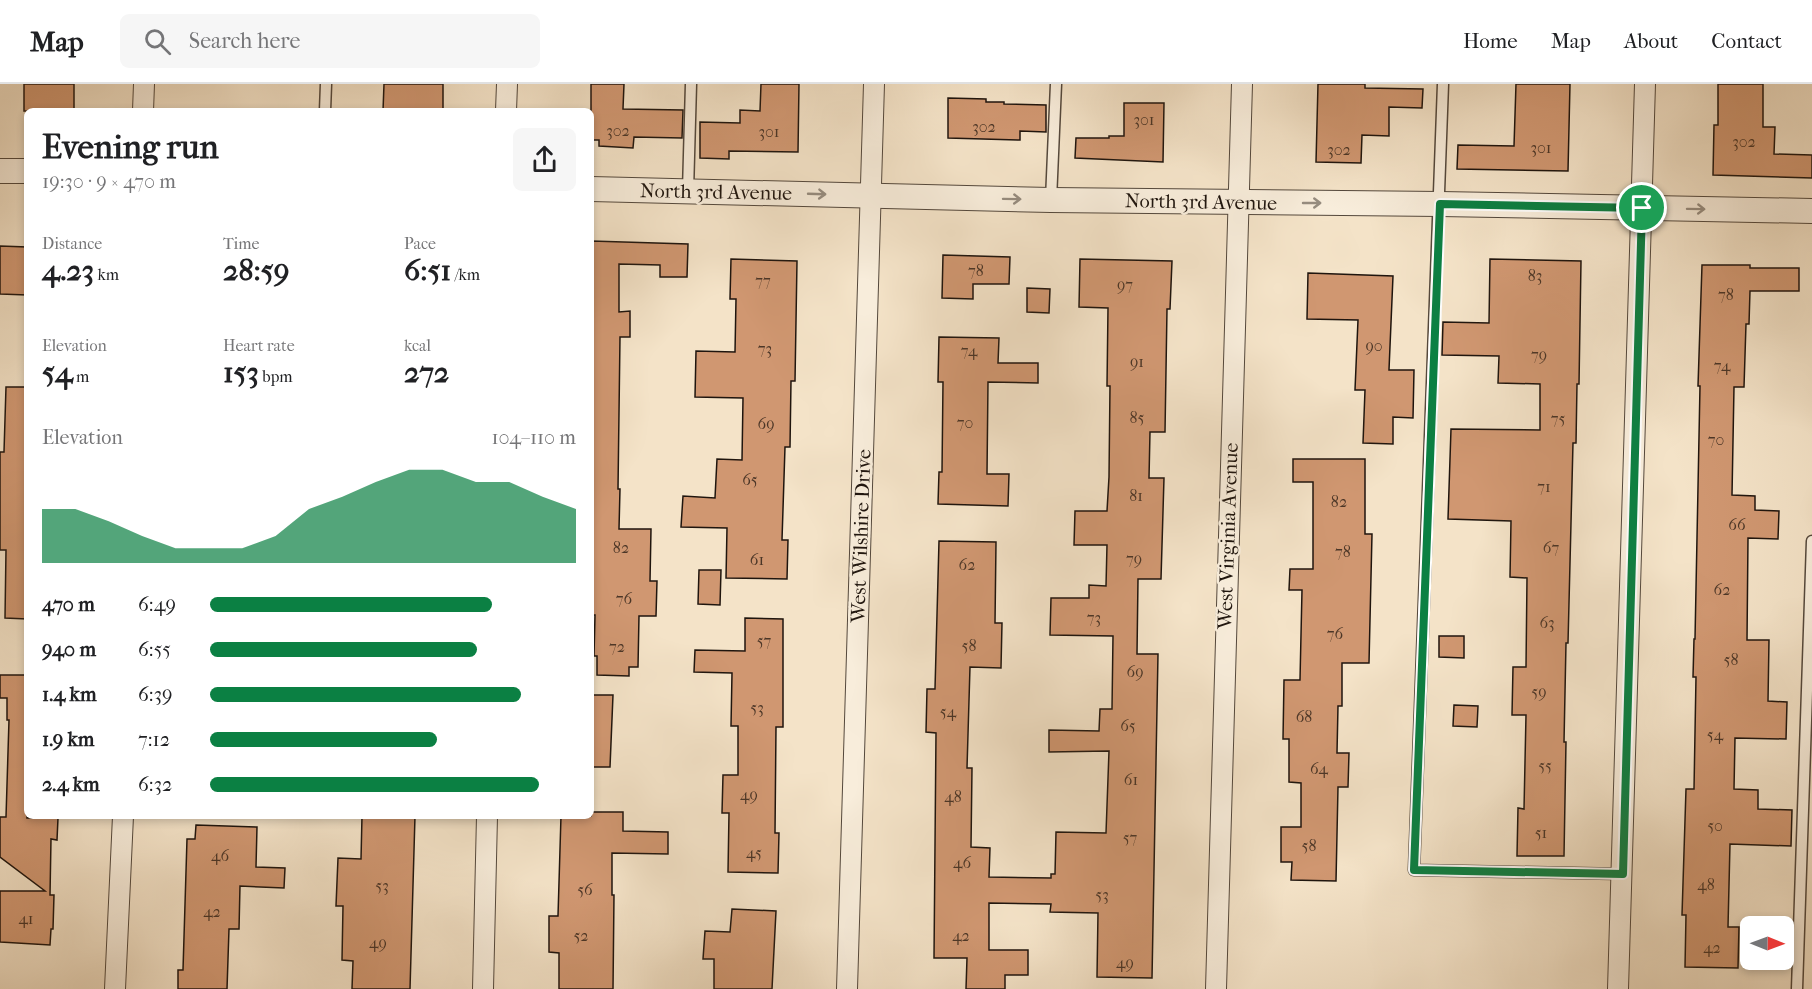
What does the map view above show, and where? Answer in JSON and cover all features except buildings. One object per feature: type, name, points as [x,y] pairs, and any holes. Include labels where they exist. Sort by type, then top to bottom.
[{"type":"street","points":[[143,108],[144,84]]},
{"type":"street","points":[[506,108],[507,84]]},
{"type":"street","name":"West Wilshire Drive","points":[[847,989],[874,84]]},
{"type":"street","name":"West Virginia Avenue","points":[[1216,989],[1242,84]]},
{"type":"street","points":[[1618,989],[1646,84]]},
{"type":"street","points":[[0,171],[24,171]]},
{"type":"street","name":"North 3rd Avenue","points":[[594,189],[1051,200],[1812,211]]},
{"type":"street","points":[[115,989],[123,819]]},
{"type":"street","points":[[483,989],[487,819]]},
{"type":"lane","points":[[325,108],[326,84]]},
{"type":"lane","points":[[688,191],[691,84]]},
{"type":"lane","points":[[1051,200],[1056,84]]},
{"type":"lane","points":[[1443,84],[1414,870],[1623,874]]},
{"type":"lane","points":[[1797,989],[1812,541]]},
{"type":"route","points":[[1440,204],[1642,208],[1623,874],[1414,870],[1440,204]]}]
